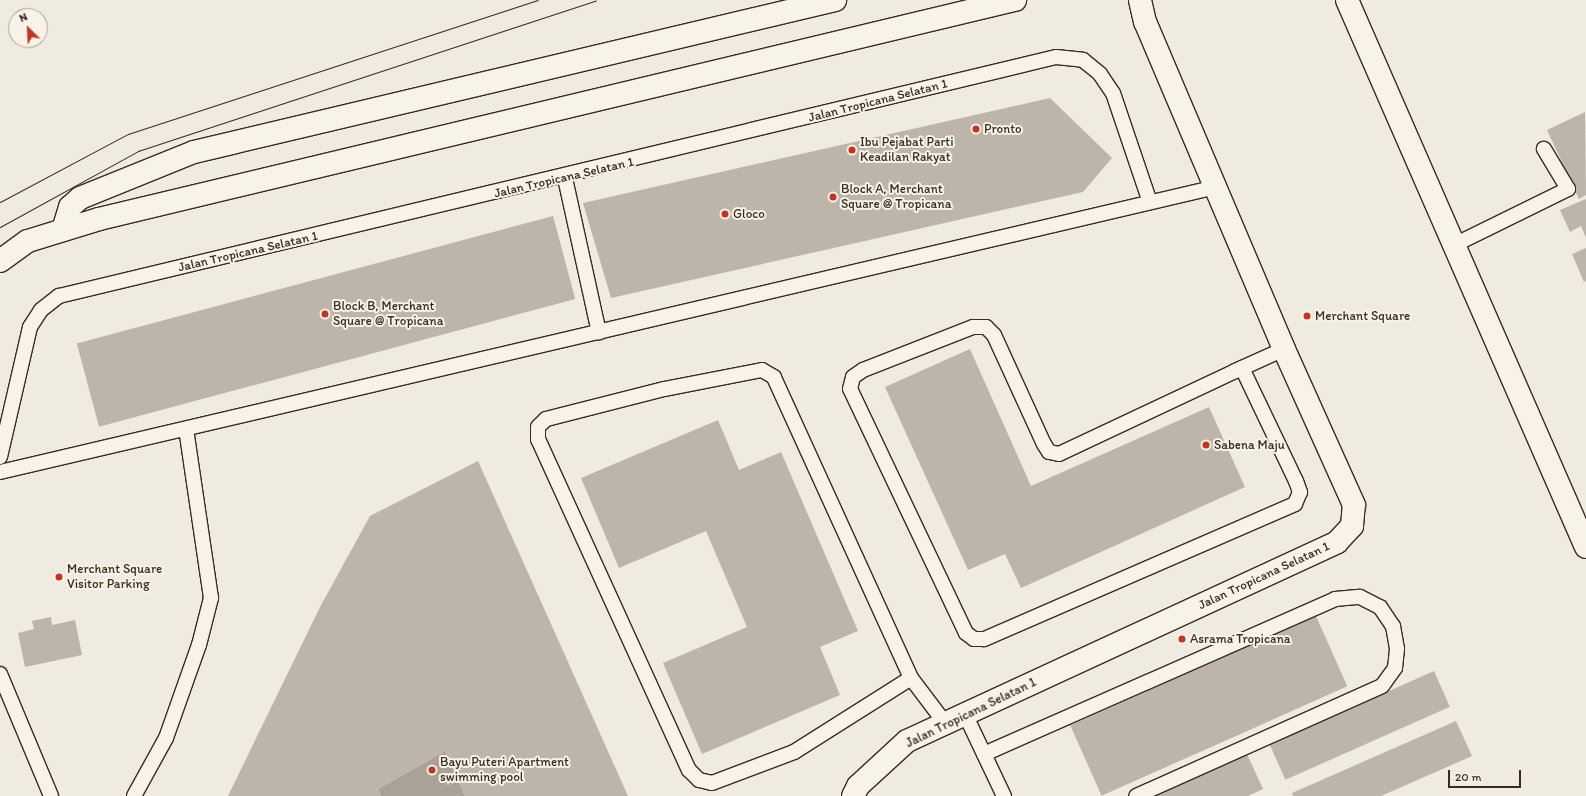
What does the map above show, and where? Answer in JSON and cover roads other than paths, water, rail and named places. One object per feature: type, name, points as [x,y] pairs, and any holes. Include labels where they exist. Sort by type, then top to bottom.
[{"type":"street","points":[[63,230],[70,207],[80,198],[194,152],[835,0]]},
{"type":"street","points":[[0,261],[28,241],[63,230],[1015,0]]},
{"type":"street","points":[[1123,0],[1145,22]]},
{"type":"street","points":[[1140,0],[1145,22]]},
{"type":"street","points":[[1347,0],[1586,547]]},
{"type":"street","name":"Jalan Tropicana Selatan 1","points":[[853,796],[858,786],[907,741],[1337,542],[1352,526],[1354,505],[1284,349],[1145,22]]},
{"type":"lane","name":"Jalan Tropicana Selatan 1","points":[[0,457],[30,327],[42,310],[59,296],[565,178],[1056,57],[1083,60],[1100,74],[1113,94],[1150,202]]},
{"type":"lane","points":[[1454,245],[1568,189],[1544,150]]},
{"type":"lane","points":[[565,178],[599,332]]},
{"type":"lane","points":[[0,472],[1216,187]]},
{"type":"lane","points":[[1242,368],[1296,481],[1300,492],[1295,504],[984,639],[974,639],[966,633],[850,389],[853,377],[863,370],[973,326],[986,327],[994,335],[1044,444],[1049,452],[1059,454],[1242,368],[1284,349]]},
{"type":"lane","points":[[911,678],[794,752],[712,783],[699,780],[689,770],[538,439],[538,427],[546,419],[664,389],[762,370],[774,377],[780,384],[911,678],[955,718],[984,754],[1004,796]]},
{"type":"lane","points":[[134,796],[166,738],[200,645],[211,598],[186,429]]},
{"type":"lane","points":[[984,754],[1335,599],[1360,597],[1380,607],[1393,626],[1397,649],[1395,668],[1382,686],[1136,796]]},
{"type":"lane","points":[[0,674],[49,793]]},
{"type":"tram line","points":[[0,202],[128,134],[538,0]]},
{"type":"tram line","points":[[0,227],[138,151],[596,0]]},
{"type":"place","name":"Pronto","points":[[976,129]]},
{"type":"place","name":"Ibu Pejabat Parti Keadilan Rakyat","points":[[852,150]]},
{"type":"place","name":"Block A, Merchant Square @ Tropicana","points":[[833,197]]},
{"type":"place","name":"Gloco","points":[[725,214]]},
{"type":"place","name":"Block B, Merchant Square @ Tropicana","points":[[325,314]]},
{"type":"place","name":"Merchant Square","points":[[1307,316]]},
{"type":"place","name":"Sabena Maju","points":[[1206,445]]},
{"type":"place","name":"Merchant Square Visitor Parking","points":[[59,577]]},
{"type":"place","name":"Asrama Tropicana","points":[[1182,639]]},
{"type":"place","name":"Bayu Puteri Apartment swimming pool","points":[[432,770]]}]
